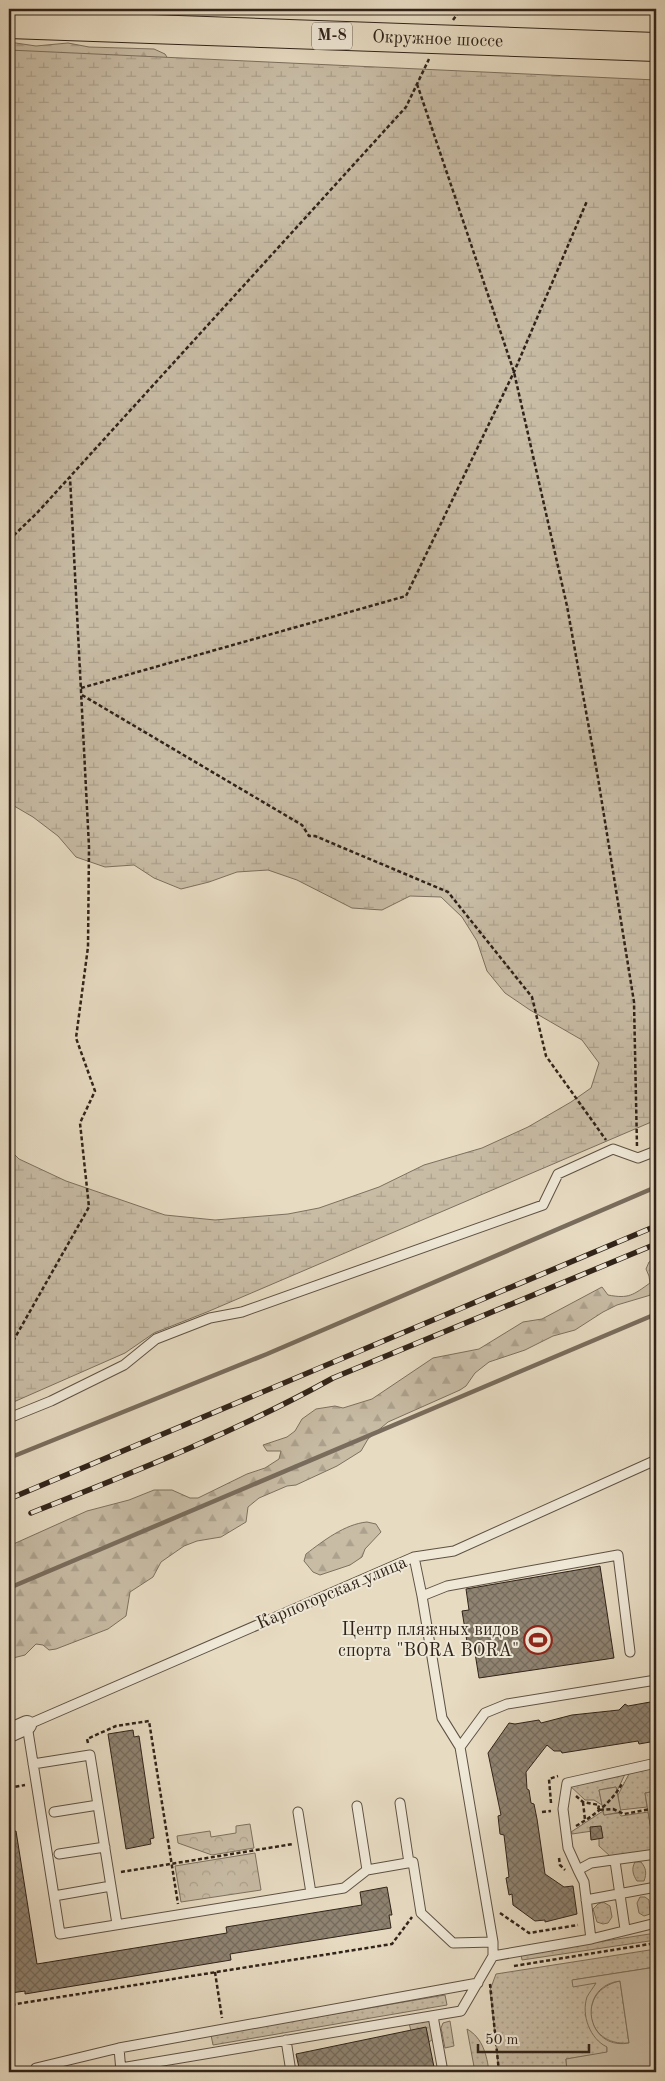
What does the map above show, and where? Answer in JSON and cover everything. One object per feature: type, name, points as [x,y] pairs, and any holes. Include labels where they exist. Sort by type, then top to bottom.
[{"type":"main road","name":"Окружное шоссе","points":[[9,24],[656,47]]},
{"type":"street","name":"Карпогорская улица","points":[[9,1733],[27,1725]]},
{"type":"lane","points":[[9,1418],[51,1402],[124,1365],[156,1339],[210,1318],[242,1312],[542,1205],[558,1174],[613,1149],[638,1158],[656,1151]]},
{"type":"lane","name":"Карпогорская улица","points":[[27,1725],[414,1557],[454,1551],[656,1460]]},
{"type":"lane","points":[[422,1596],[447,1586],[618,1555],[630,1652]]},
{"type":"lane","points":[[119,2048],[121,2070],[286,2040],[434,2016],[461,2011],[478,1983],[490,1963],[493,1942],[460,1747],[442,1718],[414,1557]]},
{"type":"lane","points":[[460,1747],[486,1713],[507,1704],[656,1680]]},
{"type":"lane","points":[[27,1725],[60,1934],[344,1888],[367,1870],[413,1862],[421,1913],[453,1942],[493,1942]]},
{"type":"lane","points":[[33,1764],[90,1755],[117,1924]]},
{"type":"lane","points":[[591,1939],[584,1882],[568,1848],[563,1809],[567,1783],[656,1763]]},
{"type":"lane","points":[[400,1803],[409,1863]]},
{"type":"lane","points":[[54,1812],[98,1805]]},
{"type":"lane","points":[[357,1806],[367,1870]]},
{"type":"lane","points":[[298,1812],[311,1893]]},
{"type":"lane","points":[[59,1854],[105,1847]]},
{"type":"lane","points":[[578,1870],[592,1864],[656,1854]]},
{"type":"lane","points":[[615,1861],[625,1929]]},
{"type":"lane","points":[[54,1896],[111,1886]]},
{"type":"lane","points":[[586,1900],[656,1887]]},
{"type":"lane","points":[[490,1963],[656,1923]]},
{"type":"lane","points":[[36,2072],[36,2068],[119,2048],[478,1983]]},
{"type":"lane","points":[[434,2016],[443,2072]]},
{"type":"lane","points":[[286,2040],[291,2072]]},
{"type":"path","points":[[9,540],[70,476],[406,107],[439,39]]},
{"type":"path","points":[[417,84],[514,372],[567,606],[598,778],[632,992],[638,1158]]},
{"type":"path","points":[[81,688],[406,596],[514,372],[587,201]]},
{"type":"path","points":[[9,1360],[12,1342],[89,1207],[80,1123],[95,1091],[76,1038],[88,947],[89,848],[70,476]]},
{"type":"path","points":[[81,695],[302,825],[309,836],[315,836],[448,892],[532,997],[546,1056],[613,1149]]},
{"type":"path","points":[[90,1755],[88,1739],[116,1726],[149,1721],[180,1914]]},
{"type":"path","points":[[553,1820],[549,1779],[559,1776]]},
{"type":"path","points":[[568,1848],[570,1830],[586,1820],[617,1793],[626,1776]]},
{"type":"path","points":[[9,1788],[36,1784]]},
{"type":"path","points":[[567,1789],[583,1802],[599,1805],[598,1810]]},
{"type":"path","points":[[583,1802],[586,1820]]},
{"type":"path","points":[[598,1810],[614,1809],[624,1814],[656,1808]]},
{"type":"path","points":[[542,1812],[551,1811]]},
{"type":"path","points":[[109,1874],[303,1842]]},
{"type":"path","points":[[558,1856],[560,1865],[566,1871]]},
{"type":"path","points":[[9,2000],[10,2006],[392,1944],[420,1906]]},
{"type":"path","points":[[496,1907],[498,1912],[529,1933],[580,1925],[584,1920]]},
{"type":"path","points":[[499,2072],[490,1963],[656,1943]]},
{"type":"path","points":[[214,1972],[224,2029]]},
{"type":"green space","points":[[9,42],[36,46],[68,43],[89,47],[154,49],[165,54],[170,62],[9,90]]},
{"type":"green space","points":[[9,50],[656,80],[656,1120],[154,1333],[125,1353],[9,1404],[9,1149],[19,1159],[66,1181],[165,1215],[215,1220],[288,1214],[319,1208],[379,1187],[424,1165],[482,1148],[528,1127],[591,1088],[599,1063],[582,1040],[505,993],[487,971],[477,941],[462,917],[441,897],[410,896],[382,910],[352,908],[297,880],[268,870],[237,872],[181,889],[154,878],[134,865],[105,867],[76,857],[58,836],[33,817],[9,803]]},
{"type":"green space","points":[[656,1259],[656,1293],[617,1305],[575,1330],[553,1336],[525,1350],[489,1362],[475,1373],[466,1386],[460,1390],[388,1422],[368,1439],[361,1451],[337,1466],[296,1485],[287,1486],[259,1498],[248,1507],[246,1522],[221,1537],[197,1541],[184,1546],[161,1562],[153,1577],[130,1592],[126,1616],[108,1629],[56,1649],[49,1650],[43,1645],[36,1644],[25,1655],[9,1659],[9,1546],[87,1511],[129,1500],[154,1490],[172,1490],[190,1498],[198,1498],[247,1474],[265,1468],[279,1459],[281,1451],[267,1451],[263,1445],[287,1437],[295,1431],[302,1419],[316,1409],[335,1406],[343,1408],[372,1399],[433,1358],[479,1349],[523,1322],[542,1319],[602,1287],[608,1295],[626,1296],[635,1293],[650,1283],[646,1269],[649,1262]]},
{"type":"green space","points":[[359,1523],[376,1524],[381,1532],[365,1549],[362,1557],[350,1565],[320,1575],[313,1572],[304,1561],[306,1554],[335,1534]]},
{"type":"green space","points":[[656,1768],[656,1791],[645,1793],[647,1807],[620,1810],[618,1795],[630,1772]]},
{"type":"green space","points":[[626,1772],[617,1791],[616,1787],[599,1790],[602,1805],[594,1800],[585,1800],[567,1783]]},
{"type":"green space","points":[[616,1787],[621,1812],[604,1815],[599,1790]]},
{"type":"green space","points":[[656,1791],[656,1835],[652,1836],[645,1793]]},
{"type":"green space","points":[[603,1811],[604,1815],[619,1813],[621,1816],[648,1812],[652,1835],[656,1835],[656,1850],[611,1857],[599,1846],[599,1830],[572,1834],[571,1832]]},
{"type":"green space","points":[[250,1824],[254,1848],[212,1855],[178,1843],[177,1836],[210,1831],[211,1837],[236,1833],[236,1826]]},
{"type":"green space","points":[[255,1853],[261,1890],[181,1902],[175,1866]]},
{"type":"green space","points":[[635,1862],[641,1862],[644,1866],[646,1873],[644,1881],[637,1881],[634,1876]]},
{"type":"green space","points":[[640,1897],[645,1897],[649,1900],[650,1914],[644,1916],[639,1913],[637,1903]]},
{"type":"green space","points":[[603,1902],[610,1906],[612,1917],[608,1923],[603,1924],[597,1922],[593,1909]]},
{"type":"green space","points":[[656,1933],[656,1940],[522,1960],[521,1954]]},
{"type":"green space","points":[[656,1949],[656,1967],[573,1980],[596,1983],[585,2015],[607,2047],[607,2053],[566,2059],[567,2072],[499,2072],[490,1990],[496,1974]]},
{"type":"green space","points":[[656,1967],[656,2072],[567,2072],[566,2059],[607,2052],[607,2047],[596,2038],[586,2019],[585,2004],[596,1983],[573,1987],[572,1980]],"holes":[[[620,1981],[629,2043],[614,2043],[603,2037],[595,2028],[592,2017],[592,2005],[597,1994],[606,1985]]]},
{"type":"green space","points":[[620,1981],[629,2043],[614,2042],[602,2036],[595,2028],[591,2017],[592,2006],[597,1995],[606,1986]]},
{"type":"green space","points":[[445,1995],[447,2005],[213,2045],[211,2035]]},
{"type":"green space","points":[[422,2017],[433,2023],[436,2037],[429,2042],[426,2028],[411,2031],[408,2019]]},
{"type":"green space","points":[[450,2021],[454,2046],[445,2048],[441,2028],[443,2023]]},
{"type":"green space","points":[[467,2029],[480,2042],[487,2060],[489,2072],[475,2072]]},
{"type":"building","points":[[600,1566],[614,1658],[479,1678],[475,1653],[469,1654],[462,1611],[469,1610],[466,1589]]},
{"type":"building","points":[[656,1701],[656,1741],[639,1744],[638,1741],[562,1753],[561,1751],[554,1751],[547,1745],[526,1772],[527,1789],[529,1790],[531,1803],[534,1804],[537,1819],[545,1874],[564,1887],[573,1886],[577,1914],[545,1922],[545,1920],[535,1921],[513,1905],[512,1894],[509,1895],[506,1878],[509,1877],[504,1835],[500,1834],[498,1816],[501,1815],[488,1753],[509,1723],[515,1724],[539,1720],[541,1723],[572,1715],[619,1710],[625,1704],[628,1706]]},
{"type":"building","points":[[133,1730],[134,1737],[139,1736],[154,1838],[150,1839],[151,1844],[126,1849],[108,1734]]},
{"type":"building","points":[[601,1826],[603,1838],[591,1840],[590,1827]]},
{"type":"building","points":[[16,1831],[37,1964],[227,1933],[226,1927],[362,1905],[360,1892],[387,1887],[392,1915],[389,1915],[391,1928],[230,1954],[231,1960],[25,1994],[25,1991],[11,1993],[9,1977],[9,1832]]},
{"type":"building","points":[[426,2027],[435,2072],[300,2072],[296,2054]]},
{"type":"waterway","points":[[9,1458],[267,1354],[656,1187]]},
{"type":"waterway","points":[[9,1588],[656,1314]]},
{"type":"railway","points":[[9,1499],[656,1226]]},
{"type":"railway","points":[[31,1513],[222,1434],[333,1378],[656,1244]]},
{"type":"place","name":"Центр пляжных видов спорта \"BORA BORA\"","points":[[538,1640]]}]
